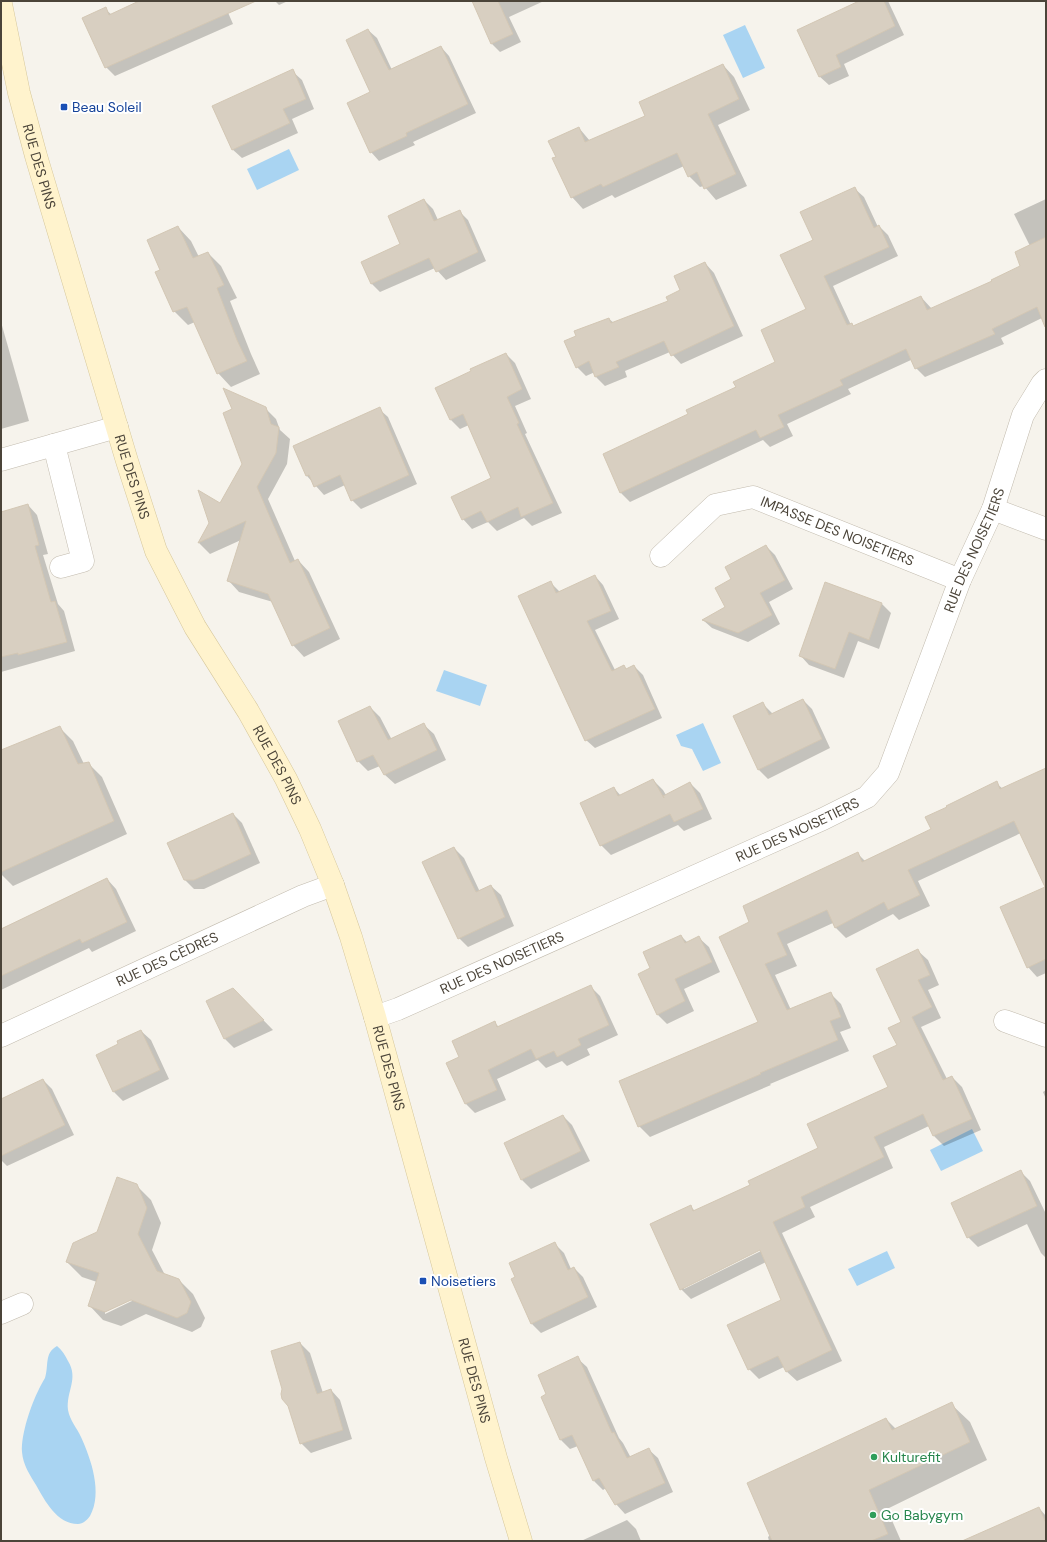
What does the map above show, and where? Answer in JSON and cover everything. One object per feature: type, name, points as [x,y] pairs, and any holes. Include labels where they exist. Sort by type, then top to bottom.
[{"type":"street","name":"RUE DES PINS","points":[[1,4],[19,93],[32,143],[117,427],[156,551],[195,627],[248,712],[286,779],[310,829],[333,885],[375,1017],[496,1458],[521,1541]]},
{"type":"street","name":"RUE DES NOISETIERS","points":[[375,1017],[413,1002],[816,822],[868,797],[888,773],[960,580],[993,509],[1023,415],[1046,380]]},
{"type":"street","points":[[1,460],[117,427]]},
{"type":"street","points":[[54,445],[83,561],[61,567]]},
{"type":"street","name":"IMPASSE DES NOISETIERS","points":[[661,556],[715,505],[754,497],[960,580]]},
{"type":"street","points":[[993,509],[1046,529]]},
{"type":"street","name":"RUE DES CÈDRES","points":[[1,1036],[303,896],[333,885]]},
{"type":"street","points":[[1005,1021],[1046,1036]]},
{"type":"street","points":[[1,1313],[22,1304]]},
{"type":"water","points":[[745,25],[765,68],[743,78],[723,35]]},
{"type":"water","points":[[289,149],[299,170],[257,190],[247,169]]},
{"type":"water","points":[[444,670],[487,685],[480,706],[436,691]]},
{"type":"water","points":[[703,723],[721,763],[703,771],[692,749],[681,746],[676,735]]},
{"type":"water","points":[[972,1129],[983,1151],[941,1171],[930,1150]]},
{"type":"water","points":[[887,1251],[895,1268],[857,1286],[848,1269]]},
{"type":"water","points":[[57,1346],[65,1355],[71,1367],[72,1379],[68,1410],[70,1418],[81,1437],[92,1466],[96,1487],[94,1507],[90,1516],[85,1522],[80,1524],[71,1523],[64,1520],[52,1510],[43,1498],[27,1470],[22,1452],[23,1437],[30,1411],[45,1378],[50,1352]]},
{"type":"building","points":[[139,1],[256,1],[105,68],[82,18],[106,7],[109,15]]},
{"type":"building","points":[[472,1],[498,1],[513,34],[491,44]]},
{"type":"building","points":[[859,1],[884,1],[895,26],[836,55],[841,67],[819,77],[797,30]]},
{"type":"building","points":[[368,29],[389,70],[441,46],[468,104],[406,133],[407,136],[370,153],[347,103],[370,92],[346,40]]},
{"type":"building","points":[[723,64],[739,99],[708,114],[736,174],[704,189],[697,172],[688,177],[677,153],[603,187],[601,184],[571,198],[552,158],[556,157],[548,141],[579,127],[585,142],[645,116],[639,102]]},
{"type":"building","points":[[293,69],[306,99],[283,109],[290,123],[232,150],[212,106]]},
{"type":"building","points":[[855,187],[874,228],[879,225],[889,247],[824,276],[847,325],[852,323],[853,326],[921,296],[927,310],[992,281],[991,280],[1020,266],[1015,252],[1046,237],[1046,327],[1037,307],[992,329],[995,334],[915,369],[906,349],[840,380],[843,385],[778,415],[784,427],[760,438],[756,430],[620,493],[603,454],[688,414],[686,410],[736,387],[733,382],[775,362],[761,330],[806,309],[780,255],[813,240],[800,212]]},
{"type":"building","points":[[424,199],[434,221],[460,210],[478,252],[436,272],[429,258],[371,284],[361,262],[400,244],[388,216]]},
{"type":"building","points":[[178,226],[193,258],[208,252],[224,285],[217,288],[237,340],[247,361],[217,374],[187,307],[173,312],[155,272],[160,270],[147,240]]},
{"type":"building","points":[[705,262],[734,326],[671,356],[664,341],[616,362],[619,367],[595,377],[589,361],[576,368],[564,341],[576,336],[574,331],[609,318],[611,323],[668,301],[666,297],[680,290],[674,276]]},
{"type":"building","points":[[506,353],[522,389],[507,397],[519,423],[517,424],[553,503],[521,517],[518,507],[487,522],[481,511],[462,520],[451,497],[491,478],[463,414],[450,420],[435,388],[471,371],[470,369]]},
{"type":"building","points":[[223,388],[266,407],[271,424],[279,427],[276,453],[257,487],[290,563],[298,559],[330,628],[292,646],[268,594],[227,581],[246,521],[198,543],[209,523],[198,490],[220,503],[242,464],[223,413],[232,409]]},
{"type":"building","points":[[380,407],[409,475],[351,501],[340,475],[314,487],[309,475],[306,476],[293,446]]},
{"type":"building","points":[[28,504],[39,545],[35,546],[51,602],[55,601],[67,642],[18,655],[18,653],[1,657],[1,512]]},
{"type":"building","points":[[766,545],[785,580],[760,593],[772,615],[738,633],[702,620],[725,607],[715,588],[731,579],[725,567]]},
{"type":"building","points":[[595,575],[611,611],[587,621],[612,671],[624,665],[626,669],[634,665],[655,709],[585,741],[518,596],[551,581],[556,593]]},
{"type":"building","points":[[825,582],[882,603],[869,640],[849,632],[835,669],[799,656]]},
{"type":"building","points":[[803,699],[822,739],[758,770],[733,716],[763,702],[769,715]]},
{"type":"building","points":[[370,706],[388,740],[424,723],[437,750],[384,775],[373,755],[357,762],[338,721]]},
{"type":"building","points":[[60,726],[78,764],[89,762],[114,821],[1,872],[1,750]]},
{"type":"building","points":[[1046,768],[1046,959],[1027,968],[1000,907],[1045,887],[1014,821],[908,870],[920,895],[888,910],[884,902],[835,928],[827,910],[777,933],[787,955],[765,964],[787,1010],[831,992],[841,1017],[830,1021],[838,1040],[638,1127],[619,1081],[758,1022],[719,937],[749,922],[743,906],[858,852],[862,862],[931,829],[925,817],[947,807],[946,806],[997,781],[1000,789]]},
{"type":"building","points":[[653,779],[664,798],[663,796],[690,782],[703,809],[674,822],[670,814],[600,846],[580,803],[614,787],[618,796]]},
{"type":"building","points":[[233,813],[251,854],[194,880],[184,880],[167,843]]},
{"type":"building","points":[[454,847],[476,892],[491,885],[505,917],[458,939],[422,862]]},
{"type":"building","points":[[107,878],[127,922],[82,943],[80,939],[1,976],[1,929]]},
{"type":"building","points":[[681,935],[685,943],[699,936],[712,962],[675,979],[685,1001],[657,1015],[638,974],[650,968],[643,952]]},
{"type":"building","points":[[918,949],[930,975],[918,980],[932,1007],[912,1017],[943,1080],[952,1076],[972,1119],[933,1136],[923,1114],[874,1137],[884,1157],[801,1197],[805,1207],[773,1222],[832,1350],[786,1372],[778,1356],[748,1370],[727,1325],[781,1300],[760,1250],[680,1290],[650,1224],[691,1205],[693,1211],[750,1185],[748,1181],[818,1148],[807,1124],[888,1087],[873,1056],[897,1045],[888,1028],[901,1022],[876,969]]},
{"type":"building","points":[[591,985],[609,1025],[578,1039],[581,1045],[557,1057],[554,1051],[536,1059],[531,1049],[488,1070],[497,1090],[465,1104],[446,1063],[459,1057],[452,1041],[495,1021],[497,1027]]},
{"type":"building","points":[[233,988],[264,1020],[224,1039],[206,1001]]},
{"type":"building","points":[[141,1030],[160,1070],[113,1092],[96,1055],[118,1044],[117,1041]]},
{"type":"building","points":[[43,1079],[65,1125],[1,1156],[1,1099]]},
{"type":"building","points":[[563,1115],[581,1151],[521,1180],[504,1143]]},
{"type":"building","points":[[1021,1170],[1037,1206],[967,1238],[951,1203]]},
{"type":"building","points":[[117,1177],[137,1184],[147,1208],[138,1234],[157,1271],[179,1279],[191,1302],[187,1313],[177,1318],[131,1300],[105,1312],[88,1306],[99,1273],[66,1262],[73,1243],[97,1232]]},
{"type":"building","points":[[555,1242],[568,1270],[574,1267],[588,1297],[531,1324],[511,1279],[515,1277],[509,1263]]},
{"type":"building","points":[[300,1342],[317,1394],[331,1389],[343,1430],[300,1444],[288,1406],[282,1399],[282,1389],[271,1351]]},
{"type":"building","points":[[578,1356],[612,1433],[614,1432],[627,1458],[649,1448],[665,1483],[615,1505],[599,1478],[593,1481],[572,1435],[560,1440],[541,1397],[546,1394],[538,1375]]},
{"type":"building","points":[[952,1402],[970,1442],[869,1490],[888,1534],[871,1541],[772,1541],[747,1483],[886,1418],[892,1430]]},
{"type":"building","points":[[1039,1507],[1046,1523],[1046,1541],[962,1541]]},
{"type":"place","name":"Beau Soleil","points":[[64,107]]},
{"type":"place","name":"Noisetiers","points":[[423,1281]]},
{"type":"place","name":"Kulturefit","points":[[874,1457]]},
{"type":"place","name":"Go Babygym","points":[[873,1515]]}]
